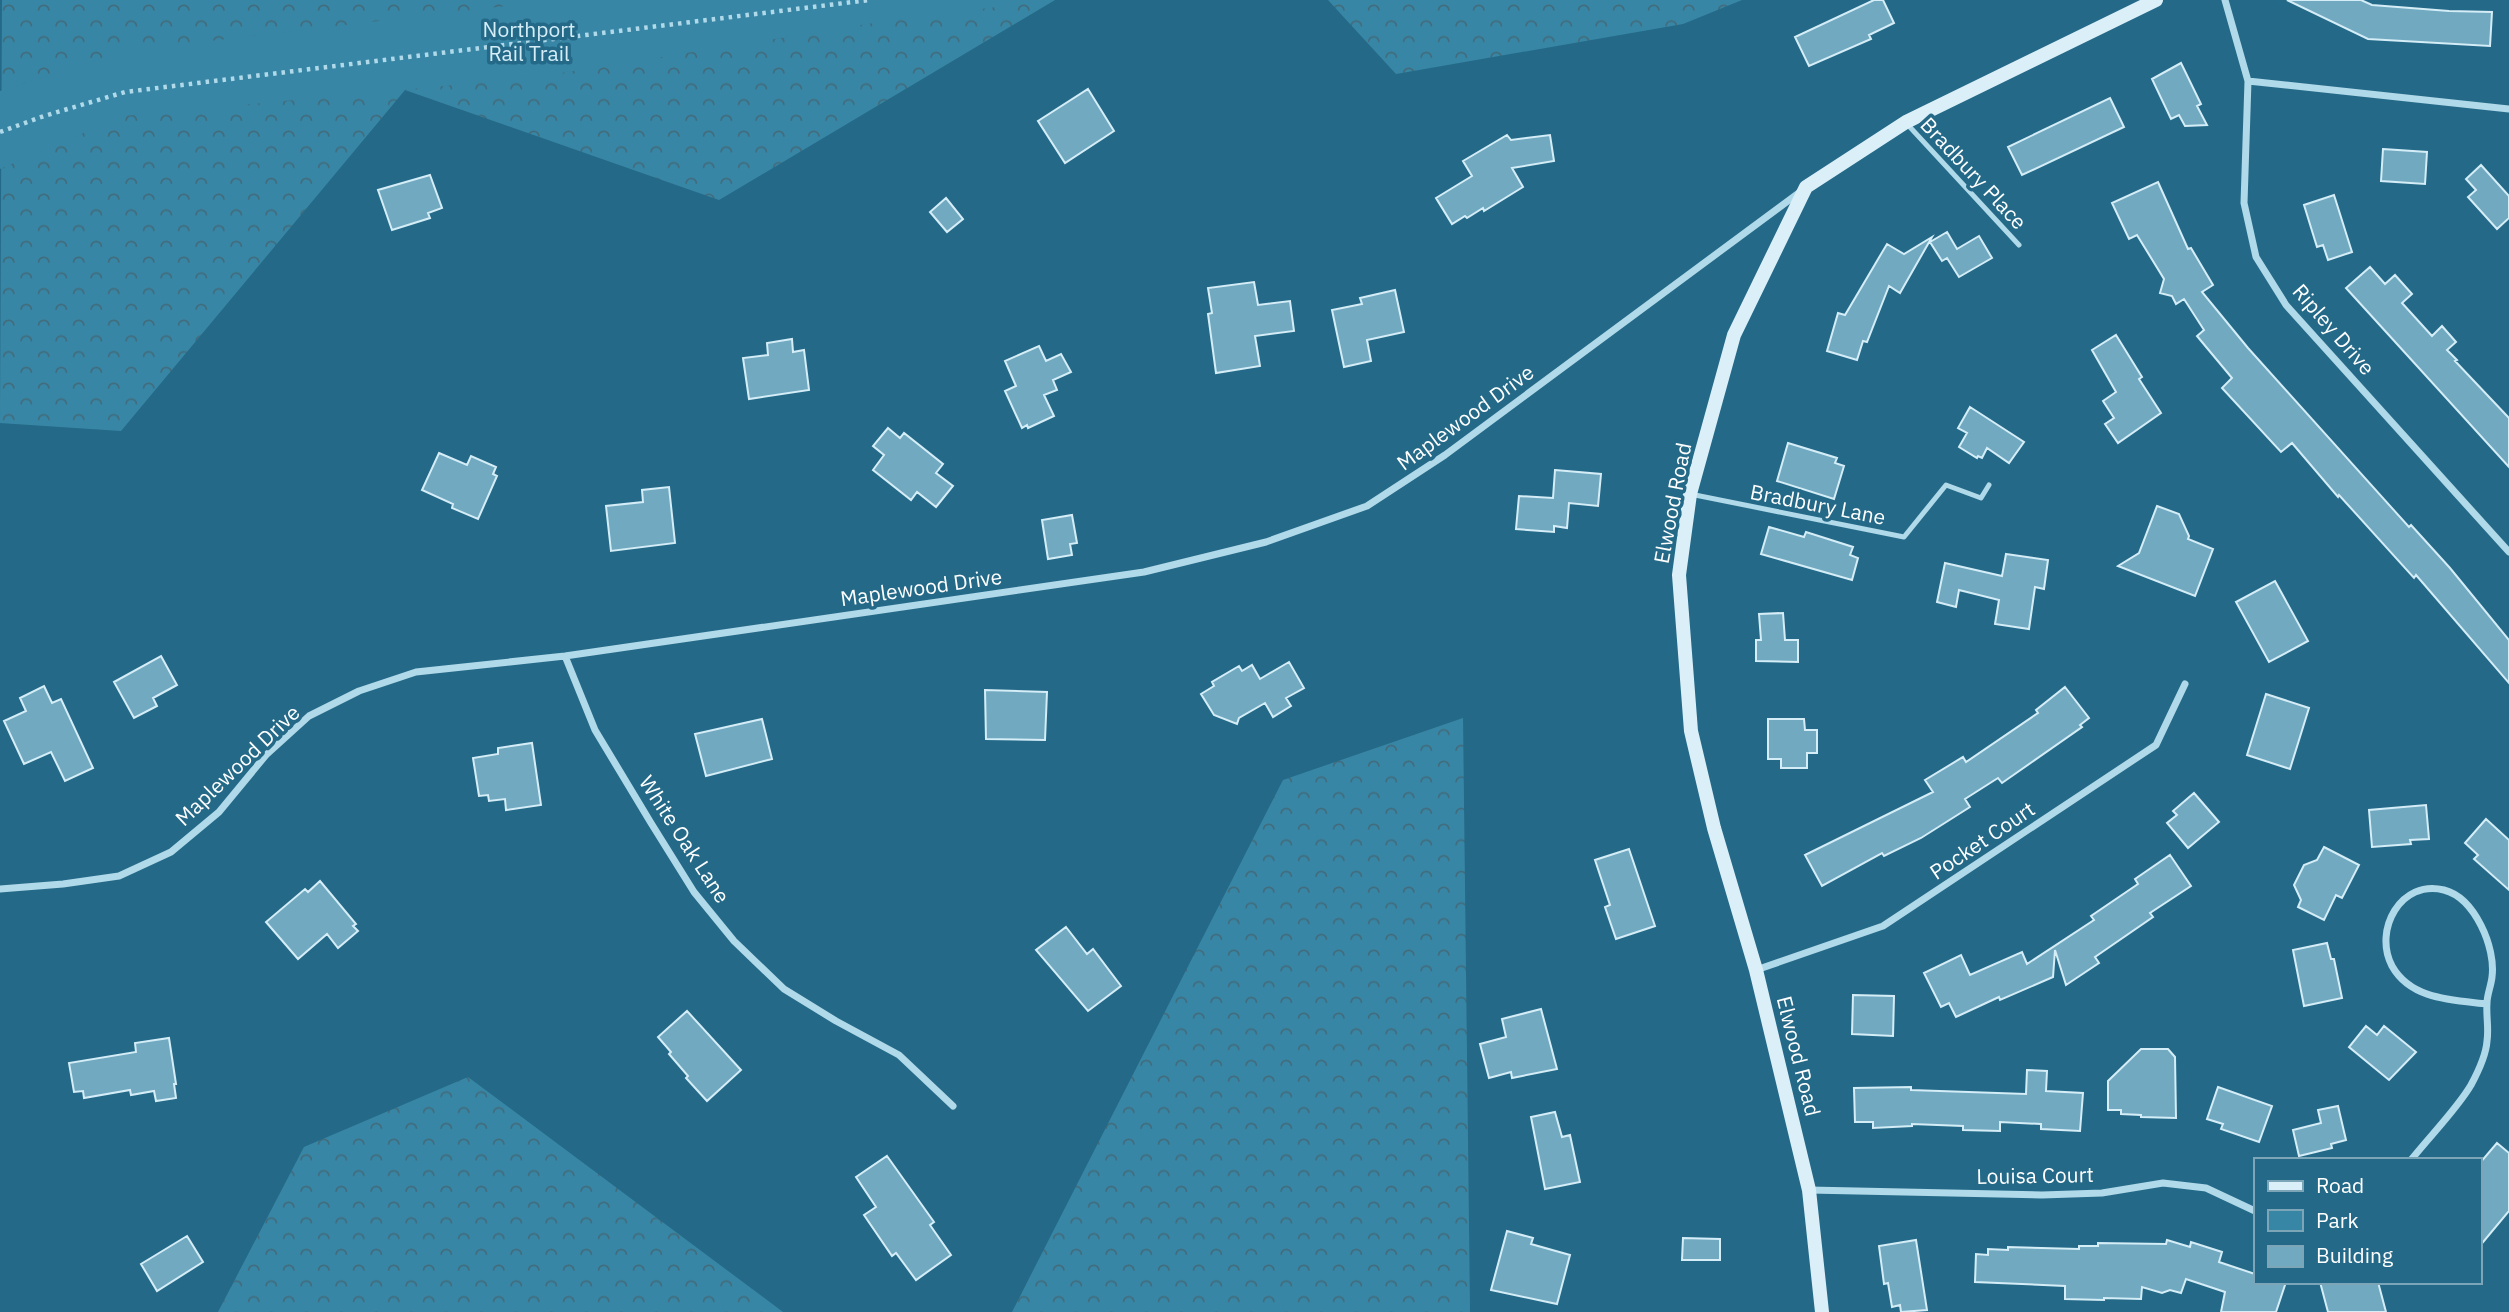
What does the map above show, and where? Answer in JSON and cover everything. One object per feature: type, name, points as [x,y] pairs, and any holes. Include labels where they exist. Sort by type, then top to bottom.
[{"type":"main road","points":[[1807,187],[1906,122],[2156,0]]},
{"type":"main road","name":"Elwood Road","points":[[1807,187],[1734,335],[1690,494],[1679,575],[1691,731],[1714,828],[1756,970],[1809,1190],[1822,1312]]},
{"type":"street","name":"Ripley Drive","points":[[2225,0],[2248,81],[2244,203],[2256,257],[2286,305],[2509,552]]},
{"type":"street","points":[[2248,81],[2506,109],[2509,116]]},
{"type":"street","name":"Maplewood Drive","points":[[0,889],[119,876],[171,852],[219,813],[266,755],[309,716],[359,691],[416,672],[565,656],[1144,572],[1266,542],[1367,506],[1445,455],[1807,187]]},
{"type":"street","name":"White Oak Lane","points":[[565,656],[595,730],[694,892],[734,941],[784,989],[899,1055],[953,1106]]},
{"type":"street","name":"Pocket Court","points":[[1756,970],[1884,926],[1952,881],[2156,745],[2185,684]]},
{"type":"street","points":[[2413,1158],[2470,1087],[2482,1062],[2487,1042],[2487,1004],[2493,976],[2492,955],[2484,932],[2472,911],[2446,890],[2427,888],[2412,893],[2399,902],[2388,922],[2386,939],[2390,961],[2397,974],[2406,984],[2422,993],[2487,1004]]},
{"type":"street","name":"Louisa Court","points":[[1809,1190],[2042,1195],[2102,1193],[2163,1183],[2206,1188],[2254,1211]]},
{"type":"lane","name":"Bradbury Place","points":[[1906,122],[2019,245]]},
{"type":"lane","name":"Bradbury Lane","points":[[1690,494],[1904,537],[1946,485],[1980,498],[1989,485]]},
{"type":"path","points":[[0,132],[125,92],[869,0]]},
{"type":"green space","points":[[2,0],[1055,0],[719,200],[405,90],[121,431],[0,423]]},
{"type":"green space","name":"Northport Rail Trail","points":[[557,0],[1055,0],[905,18],[530,78],[123,116],[0,169],[0,91],[126,51]]},
{"type":"green space","points":[[1328,0],[1742,0],[1683,24],[1396,74]]},
{"type":"green space","points":[[1463,718],[1470,1312],[1012,1312],[1283,780]]},
{"type":"green space","points":[[468,1077],[783,1312],[218,1312],[304,1147]]},
{"type":"building","points":[[1874,0],[1883,0],[1894,23],[1869,35],[1871,39],[1809,66],[1795,37]]},
{"type":"building","points":[[2287,0],[2361,0],[2372,5],[2492,12],[2490,46],[2368,39]]},
{"type":"building","points":[[2181,63],[2201,104],[2197,106],[2207,125],[2185,126],[2179,115],[2171,119],[2152,79]]},
{"type":"building","points":[[1088,89],[1114,131],[1065,163],[1038,121]]},
{"type":"building","points":[[2110,98],[2124,127],[2022,175],[2008,147]]},
{"type":"building","points":[[1507,135],[1511,140],[1550,135],[1554,161],[1512,168],[1523,187],[1484,211],[1483,208],[1452,224],[1436,198],[1472,176],[1463,161]]},
{"type":"building","points":[[2383,149],[2427,152],[2425,184],[2381,181]]},
{"type":"building","points":[[2481,165],[2509,196],[2509,218],[2497,229],[2468,197],[2476,190],[2466,179]]},
{"type":"building","points":[[430,175],[442,208],[428,213],[430,218],[392,230],[378,190]]},
{"type":"building","points":[[2158,182],[2188,249],[2191,248],[2213,285],[2202,292],[2248,348],[2409,527],[2411,525],[2450,568],[2509,640],[2509,683],[2416,575],[2414,578],[2292,443],[2281,452],[2222,388],[2232,378],[2197,336],[2204,330],[2184,299],[2176,304],[2172,296],[2160,293],[2164,279],[2137,235],[2129,239],[2112,203]]},
{"type":"building","points":[[2334,195],[2352,252],[2328,260],[2323,245],[2317,247],[2304,205]]},
{"type":"building","points":[[946,198],[963,219],[947,232],[930,212]]},
{"type":"building","points":[[1947,232],[1957,249],[1979,236],[1992,258],[1959,277],[1947,258],[1942,261],[1930,242]]},
{"type":"building","points":[[1932,237],[1900,293],[1889,286],[1857,360],[1827,351],[1838,313],[1845,315],[1887,244],[1904,254]]},
{"type":"building","points":[[2370,267],[2385,284],[2395,275],[2412,294],[2402,303],[2432,336],[2442,326],[2456,342],[2447,350],[2457,360],[2455,361],[2509,418],[2509,467],[2346,288]]},
{"type":"building","points":[[1254,282],[1258,305],[1290,301],[1294,331],[1255,336],[1260,366],[1216,373],[1208,314],[1212,313],[1208,288]]},
{"type":"building","points":[[1395,290],[1404,332],[1367,340],[1371,361],[1344,367],[1332,310],[1362,304],[1360,298]]},
{"type":"building","points":[[2116,335],[2161,413],[2118,443],[2105,424],[2114,418],[2103,401],[2116,392],[2092,350]]},
{"type":"building","points":[[792,339],[793,352],[804,350],[809,390],[749,399],[743,358],[768,355],[767,343]]},
{"type":"building","points":[[1039,346],[1046,361],[1061,354],[1071,372],[1053,380],[1057,390],[1044,395],[1054,416],[1028,428],[1027,425],[1022,428],[1005,391],[1016,386],[1005,361]]},
{"type":"building","points":[[1970,407],[2024,442],[2009,463],[1987,448],[1982,458],[1977,458],[1959,447],[1967,433],[1958,428]]},
{"type":"building","points":[[888,428],[900,438],[904,433],[943,464],[936,473],[953,486],[936,507],[917,492],[911,500],[873,470],[884,455],[873,446]]},
{"type":"building","points":[[1788,443],[1837,458],[1835,463],[1844,466],[1834,499],[1777,481]]},
{"type":"building","points":[[439,453],[467,465],[471,456],[496,467],[493,474],[497,476],[478,519],[452,508],[453,504],[422,490]]},
{"type":"building","points":[[1555,470],[1601,474],[1598,506],[1569,503],[1567,528],[1554,526],[1554,532],[1516,529],[1519,496],[1553,498]]},
{"type":"building","points":[[669,487],[675,543],[611,551],[606,506],[643,502],[642,490]]},
{"type":"building","points":[[2157,506],[2179,514],[2188,539],[2213,549],[2195,596],[2118,566],[2139,553]]},
{"type":"building","points":[[1072,515],[1077,543],[1070,544],[1072,555],[1048,559],[1042,520]]},
{"type":"building","points":[[1769,527],[1804,537],[1806,532],[1853,547],[1850,555],[1858,558],[1852,580],[1761,554]]},
{"type":"building","points":[[2006,554],[2048,560],[2044,589],[2035,587],[2029,629],[1995,624],[1999,600],[1959,590],[1956,607],[1937,602],[1945,563],[2002,576]]},
{"type":"building","points":[[2275,581],[2308,641],[2269,662],[2236,602]]},
{"type":"building","points":[[1783,613],[1785,640],[1798,640],[1798,662],[1756,661],[1756,640],[1761,640],[1759,614]]},
{"type":"building","points":[[161,656],[177,685],[153,698],[157,706],[134,718],[114,682]]},
{"type":"building","points":[[1289,662],[1304,688],[1286,698],[1291,706],[1273,717],[1265,703],[1239,718],[1237,724],[1214,715],[1201,694],[1214,686],[1212,682],[1239,666],[1242,671],[1252,665],[1260,679]]},
{"type":"building","points":[[44,686],[52,703],[61,699],[93,768],[65,781],[51,752],[24,764],[4,721],[26,711],[20,698]]},
{"type":"building","points":[[2065,687],[2089,718],[2080,725],[2082,727],[2002,783],[1998,778],[1965,799],[1970,807],[1921,838],[1884,856],[1882,853],[1822,886],[1805,855],[1933,792],[1925,780],[1963,757],[1966,762],[2038,713],[2036,710]]},
{"type":"building","points":[[985,690],[1047,692],[1045,740],[986,739]]},
{"type":"building","points":[[2266,694],[2309,708],[2290,769],[2247,755]]},
{"type":"building","points":[[762,719],[772,759],[706,776],[695,734]]},
{"type":"building","points":[[1768,719],[1804,719],[1805,730],[1817,730],[1817,753],[1807,753],[1807,768],[1781,768],[1781,759],[1768,759]]},
{"type":"building","points":[[532,743],[541,805],[506,810],[505,799],[489,801],[488,795],[479,796],[473,758],[498,754],[498,748]]},
{"type":"building","points":[[2194,793],[2219,822],[2188,848],[2167,823],[2177,815],[2173,811]]},
{"type":"building","points":[[2426,805],[2429,839],[2410,840],[2411,844],[2372,847],[2369,810]]},
{"type":"building","points":[[2486,819],[2509,840],[2509,890],[2474,859],[2478,855],[2465,843]]},
{"type":"building","points":[[2324,847],[2359,865],[2342,898],[2336,895],[2324,920],[2298,907],[2301,900],[2294,885],[2304,865],[2317,860]]},
{"type":"building","points":[[1629,849],[1655,926],[1616,939],[1605,907],[1610,905],[1595,860]]},
{"type":"building","points":[[2170,855],[2191,886],[2150,913],[2153,917],[2095,957],[2099,963],[2066,985],[2055,950],[2053,977],[1956,1017],[1949,1003],[1941,1007],[1924,973],[1961,955],[1970,975],[2022,952],[2027,964],[2094,920],[2091,916],[2138,884],[2135,879]]},
{"type":"building","points":[[320,881],[356,924],[353,926],[358,931],[338,948],[327,934],[298,959],[266,922],[305,889],[308,892]]},
{"type":"building","points":[[1066,927],[1087,954],[1093,949],[1121,986],[1088,1011],[1036,950]]},
{"type":"building","points":[[2327,943],[2331,959],[2334,959],[2342,998],[2304,1006],[2293,950]]},
{"type":"building","points":[[1853,995],[1894,996],[1893,1036],[1852,1034]]},
{"type":"building","points":[[1541,1009],[1557,1069],[1512,1078],[1511,1072],[1489,1078],[1480,1044],[1506,1037],[1502,1019]]},
{"type":"building","points":[[687,1011],[741,1070],[707,1101],[686,1078],[688,1076],[658,1037]]},
{"type":"building","points":[[2366,1026],[2377,1035],[2384,1026],[2416,1052],[2389,1080],[2349,1047]]},
{"type":"building","points":[[169,1038],[176,1098],[156,1101],[154,1091],[131,1095],[130,1090],[84,1098],[83,1091],[74,1092],[69,1063],[136,1052],[135,1043]]},
{"type":"building","points":[[2141,1049],[2168,1049],[2175,1057],[2176,1118],[2141,1117],[2121,1114],[2121,1110],[2108,1110],[2108,1081]]},
{"type":"building","points":[[2027,1070],[2047,1071],[2046,1091],[2083,1093],[2080,1131],[2041,1129],[2041,1124],[2000,1122],[2000,1131],[1912,1124],[1873,1128],[1873,1122],[1855,1122],[1854,1088],[1911,1087],[1911,1090],[2026,1094]]},
{"type":"building","points":[[2218,1087],[2272,1106],[2259,1142],[2221,1129],[2223,1124],[2207,1119]]},
{"type":"building","points":[[2338,1106],[2346,1140],[2331,1144],[2332,1148],[2299,1156],[2293,1130],[2321,1123],[2318,1110]]},
{"type":"building","points":[[1555,1112],[1562,1137],[1570,1135],[1580,1182],[1545,1189],[1531,1117]]},
{"type":"building","points":[[2497,1143],[2509,1153],[2509,1211],[2481,1245],[2481,1162]]},
{"type":"building","points":[[887,1156],[934,1222],[930,1225],[951,1255],[916,1280],[896,1253],[892,1256],[864,1215],[876,1207],[856,1177]]},
{"type":"building","points":[[1507,1231],[1533,1238],[1531,1244],[1570,1255],[1557,1304],[1491,1290]]},
{"type":"building","points":[[187,1236],[203,1262],[157,1291],[141,1264]]},
{"type":"building","points":[[1683,1238],[1720,1239],[1720,1260],[1682,1260]]},
{"type":"building","points":[[1916,1240],[1927,1310],[1901,1312],[1900,1305],[1892,1307],[1888,1283],[1884,1284],[1879,1246]]},
{"type":"building","points":[[2167,1240],[2190,1247],[2191,1242],[2222,1252],[2219,1262],[2254,1274],[2254,1284],[2285,1284],[2276,1312],[2221,1312],[2225,1292],[2186,1279],[2181,1293],[2170,1290],[2162,1293],[2142,1287],[2141,1299],[2104,1300],[2065,1299],[2065,1286],[1975,1282],[1976,1254],[1988,1255],[1988,1249],[2079,1249],[2079,1246],[2098,1246],[2098,1243],[2166,1244]]},
{"type":"building","points":[[2321,1284],[2379,1284],[2386,1312],[2328,1312]]}]
